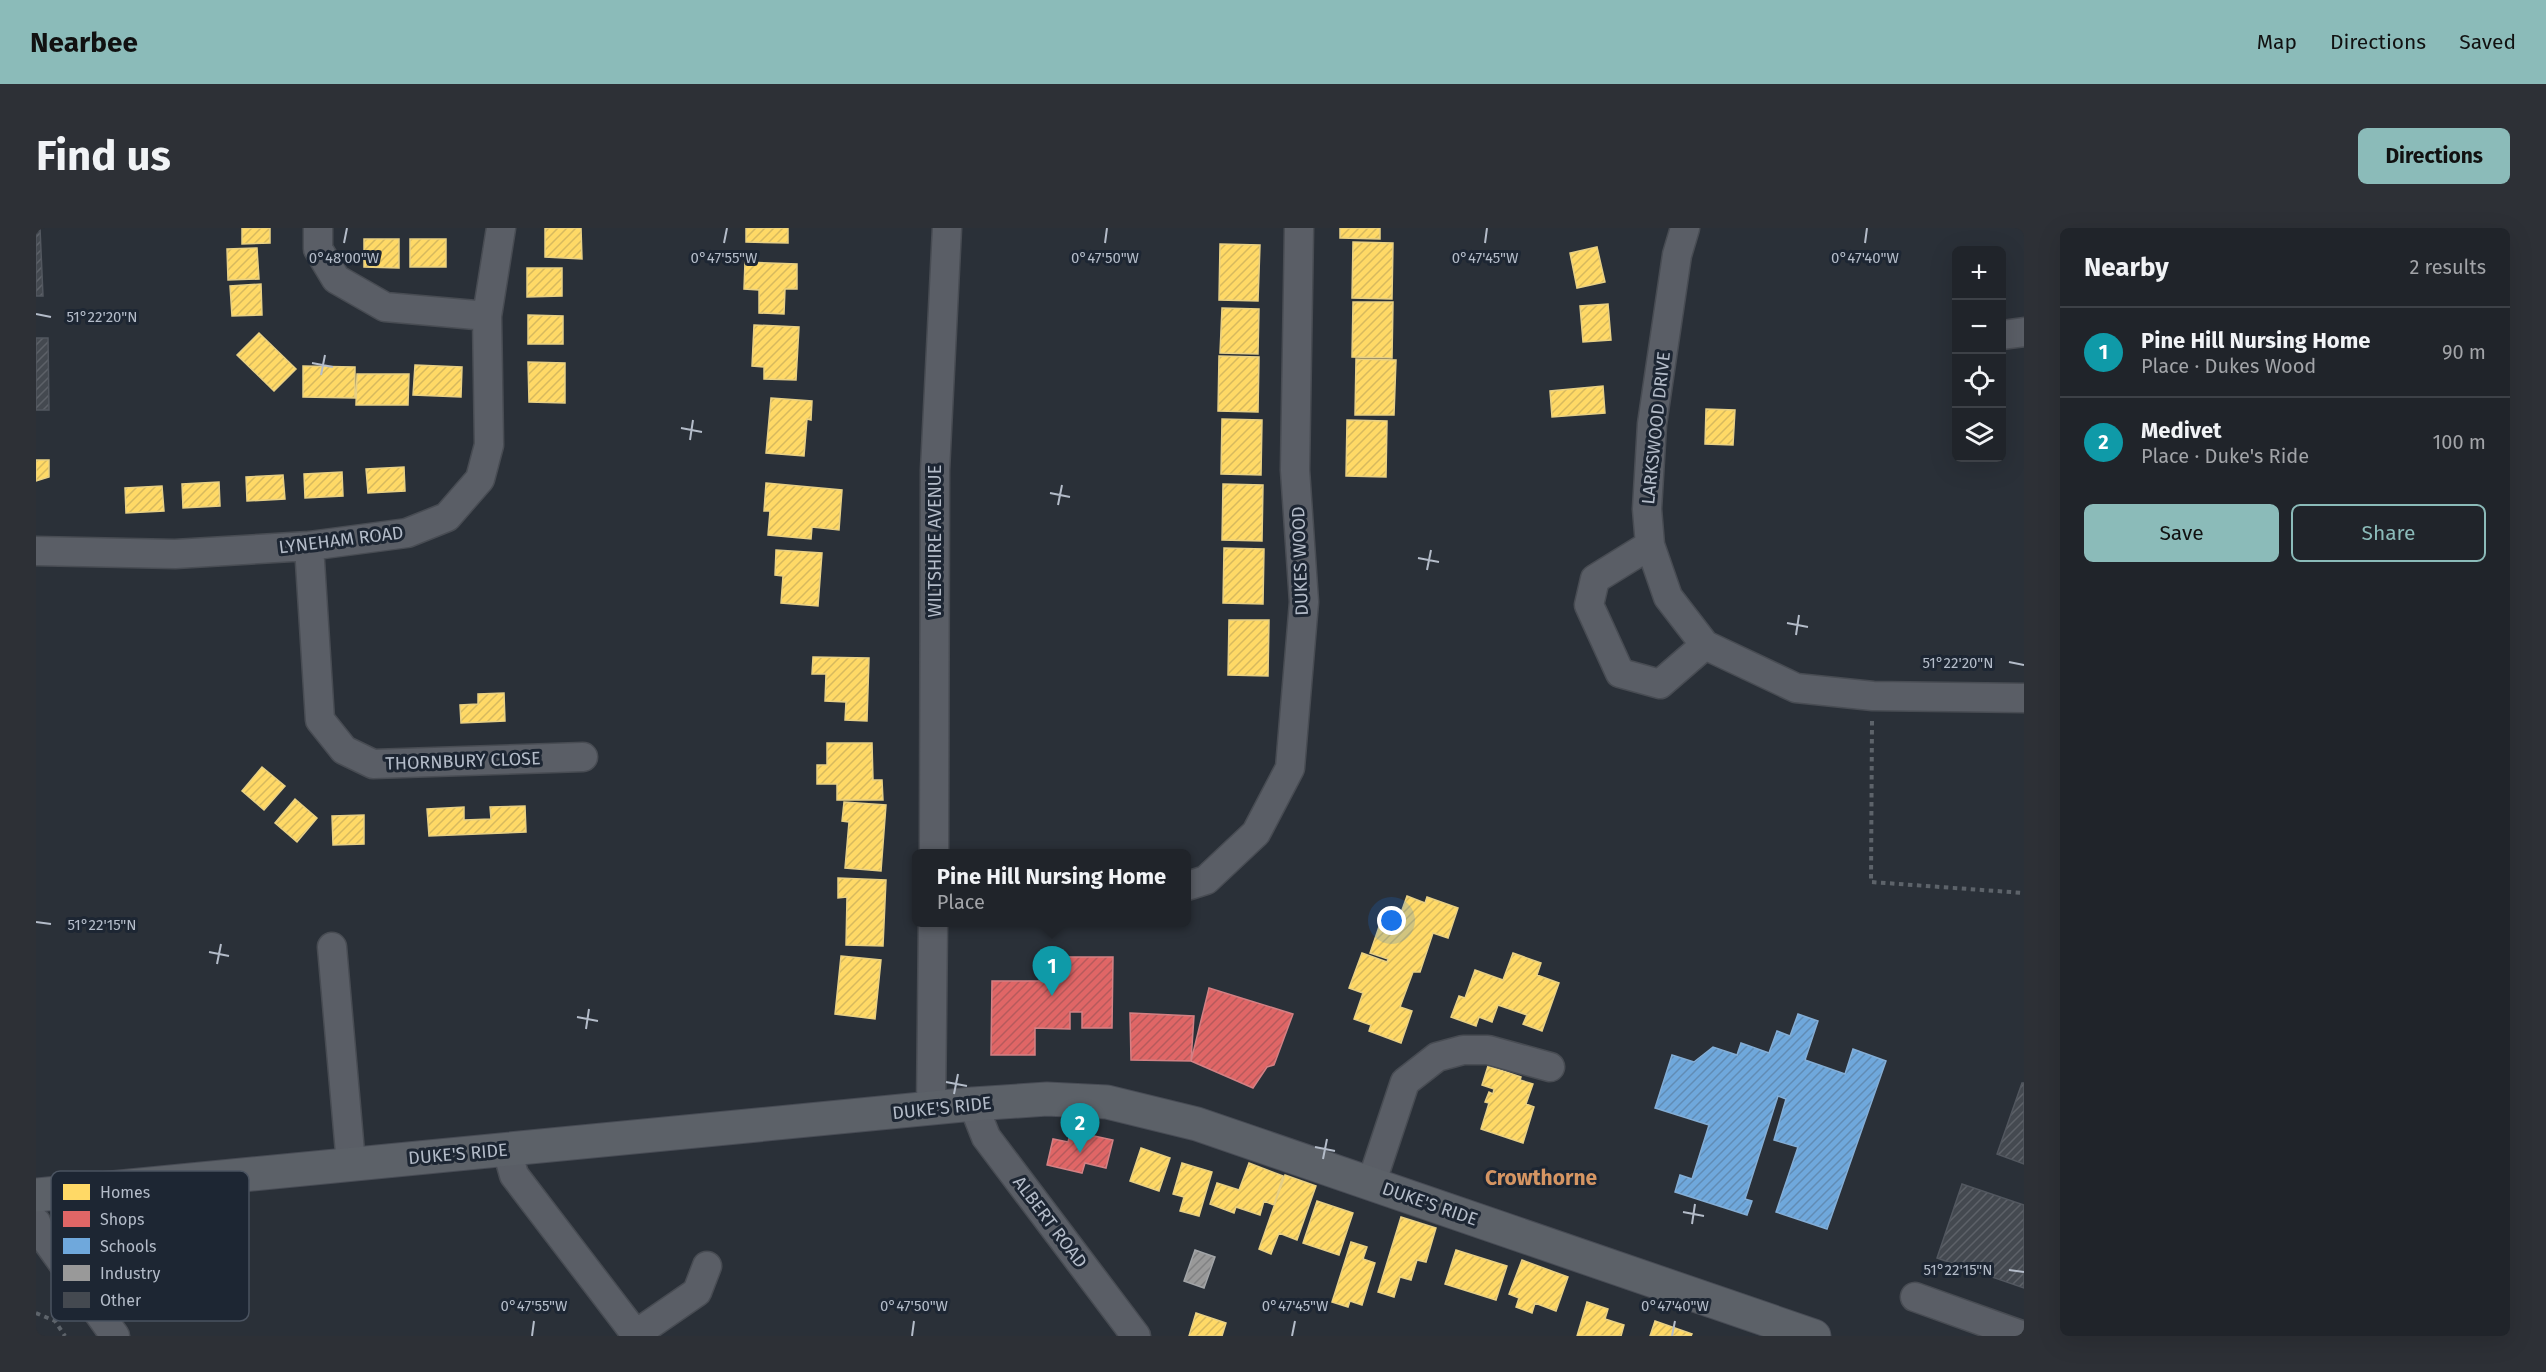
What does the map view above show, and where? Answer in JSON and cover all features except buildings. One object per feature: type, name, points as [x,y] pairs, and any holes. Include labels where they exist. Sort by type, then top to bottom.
[{"type":"main road","name":"DUKE'S RIDE","points":[[249,1174],[931,1110],[973,1104],[1047,1099],[1107,1101],[1197,1124],[1371,1184],[1754,1326],[1814,1336]]},
{"type":"main road","name":"DUKE'S RIDE","points":[[36,1195],[51,1194]]},
{"type":"street","points":[[318,228],[318,249],[336,279],[384,307],[487,316]]},
{"type":"street","name":"LYNEHAM ROAD","points":[[36,551],[175,554],[309,546],[407,533],[447,517],[480,479],[489,445],[487,316],[501,228]]},
{"type":"street","name":"WILTSHIRE AVENUE","points":[[934,849],[935,470],[947,228]]},
{"type":"street","name":"DUKES WOOD","points":[[1191,885],[1206,880],[1256,833],[1290,768],[1304,602],[1295,470],[1299,228]]},
{"type":"street","name":"LARKSWOOD DRIVE","points":[[1685,228],[1677,255],[1652,424],[1647,509],[1650,545],[1668,597],[1705,645],[1796,688],[1873,696],[2024,698]]},
{"type":"street","points":[[2006,334],[2024,332]]},
{"type":"street","points":[[1650,545],[1595,579],[1589,605],[1620,674],[1660,684],[1705,645]]},
{"type":"street","name":"THORNBURY CLOSE","points":[[309,546],[320,720],[344,750],[373,765],[583,757]]},
{"type":"street","points":[[931,1110],[933,927]]},
{"type":"street","points":[[332,946],[351,1164]]},
{"type":"street","points":[[1371,1184],[1405,1082],[1437,1057],[1463,1050],[1488,1050],[1550,1067]]},
{"type":"street","name":"ALBERT ROAD","points":[[973,1104],[986,1137],[1136,1336]]},
{"type":"street","points":[[507,1150],[514,1174],[636,1335],[697,1292],[707,1266]]},
{"type":"street","points":[[36,1222],[51,1247]]},
{"type":"street","points":[[1915,1297],[2024,1336]]},
{"type":"street","points":[[105,1321],[116,1336]]},
{"type":"path","points":[[1873,696],[1871,882],[2024,893]]},
{"type":"path","points":[[36,1313],[51,1319]]},
{"type":"path","points":[[55,1321],[65,1336]]},
{"type":"place","name":"Pine Hill Nursing Home","points":[[1052,996]]},
{"type":"place","name":"Medivet","points":[[1080,1153]]},
{"type":"district","name":"Crowthorne","points":[[1541,1178]]}]
